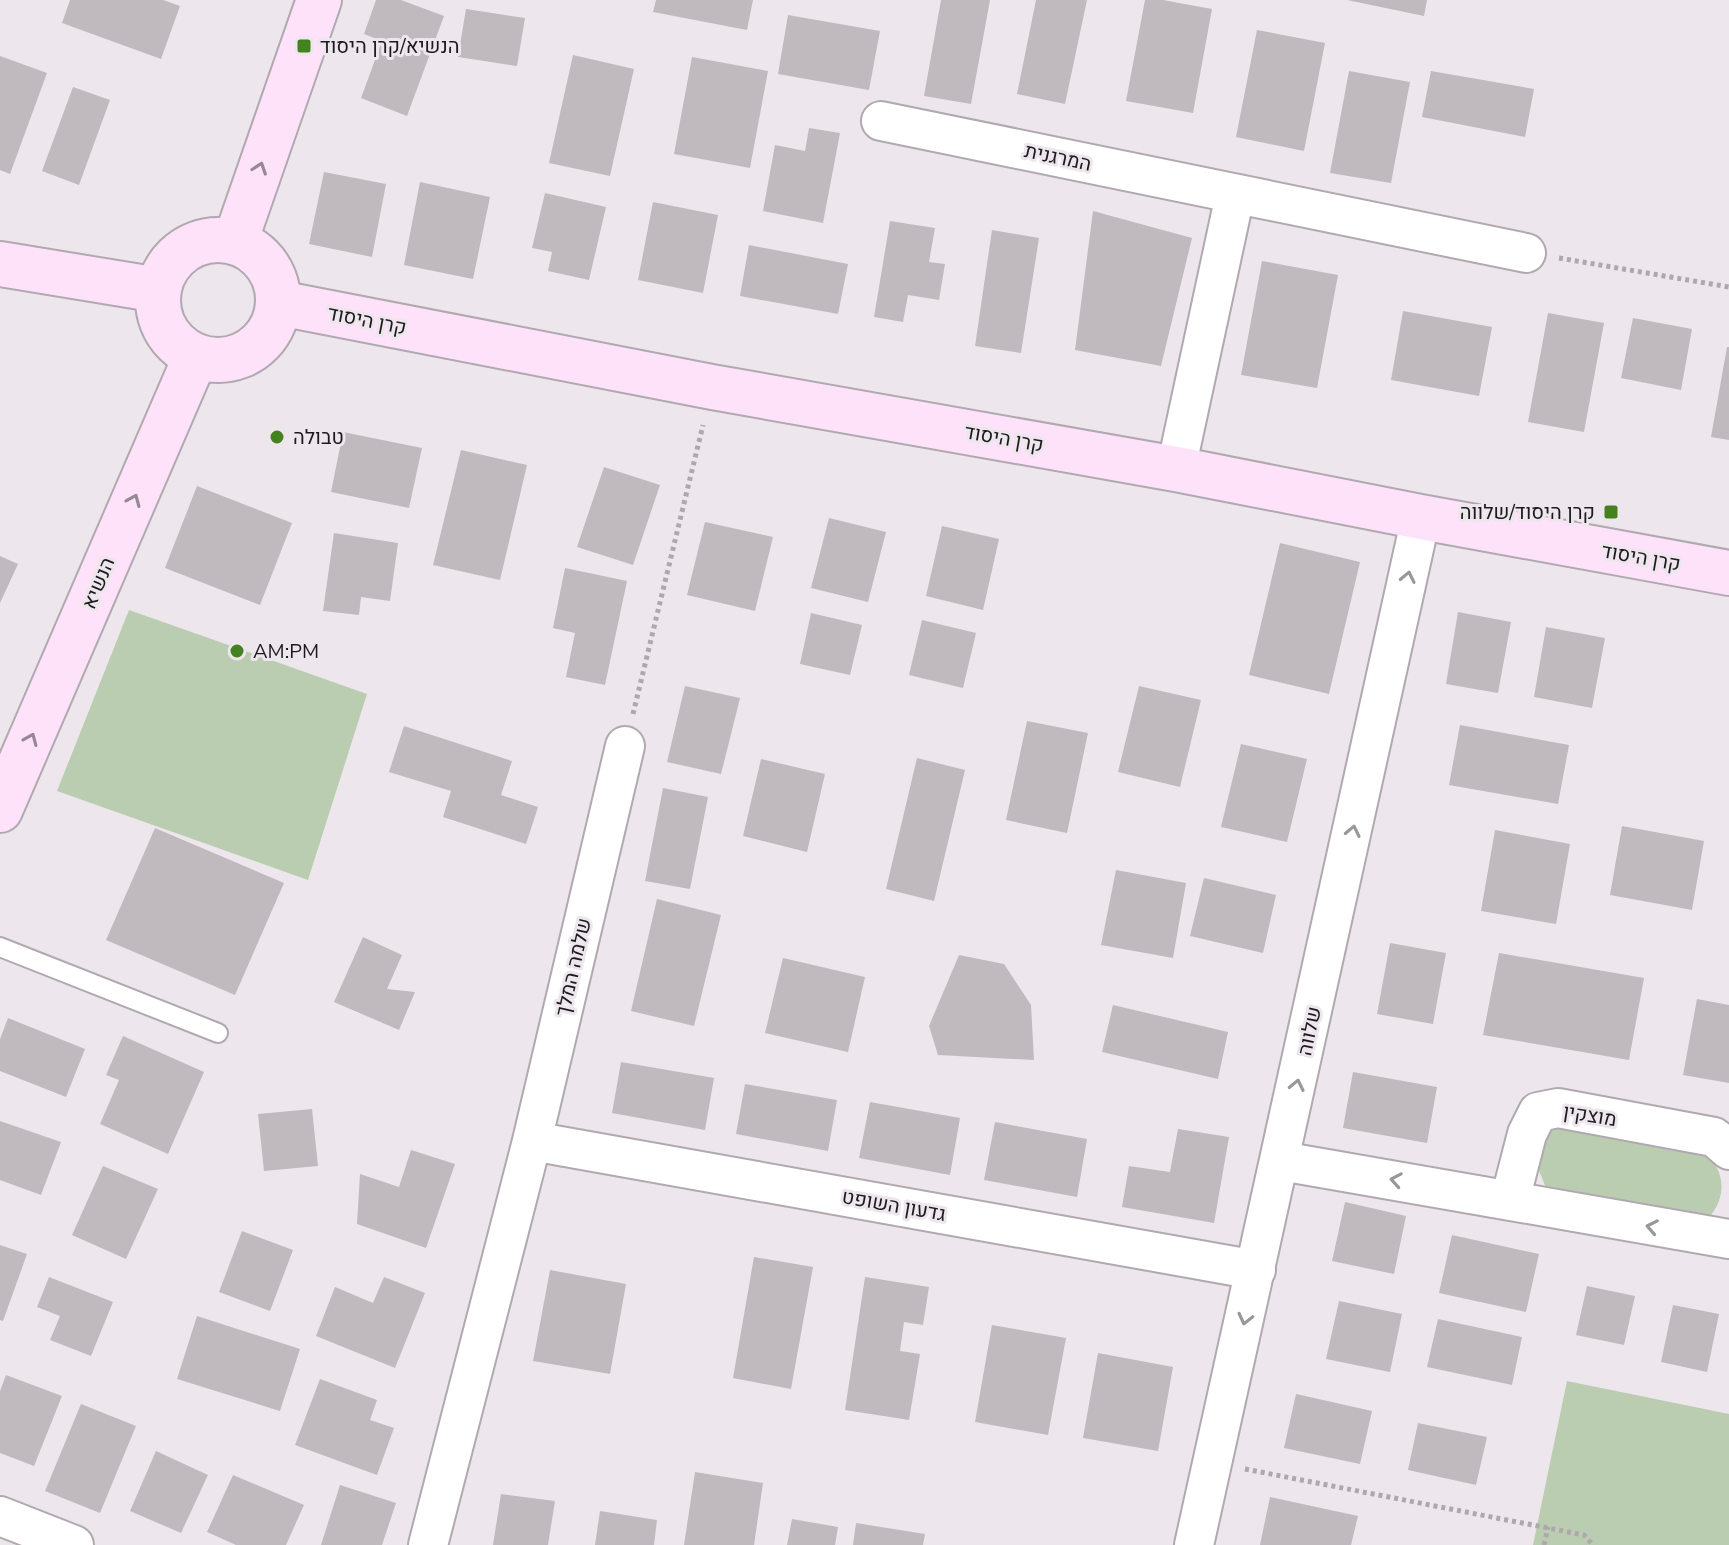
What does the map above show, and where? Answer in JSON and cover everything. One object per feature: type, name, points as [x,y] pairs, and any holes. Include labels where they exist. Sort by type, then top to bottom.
[{"type":"street","points":[[235,242],[319,0]]},
{"type":"street","name":"המרגנית","points":[[881,121],[1526,253]]},
{"type":"street","points":[[1176,469],[1235,195]]},
{"type":"street","points":[[214,239],[235,242],[252,249],[267,264],[276,282],[279,303],[270,331],[256,347],[237,357],[217,360],[196,356],[180,346],[166,331],[159,311],[159,290],[164,273],[176,257],[194,245],[214,239]]},
{"type":"street","points":[[0,264],[159,290]]},
{"type":"street","name":"קרן היסוד","points":[[279,303],[712,387],[1176,469],[1729,573]]},
{"type":"street","name":"הנשיא","points":[[0,810],[196,356]]},
{"type":"street","name":"שלווה","points":[[1194,1545],[1421,517]]},
{"type":"street","name":"שלמה המלך","points":[[428,1545],[532,1141],[625,746]]},
{"type":"street","name":"מוצקין","points":[[1510,1200],[1527,1134],[1538,1112],[1558,1108],[1714,1137],[1729,1150]]},
{"type":"street","name":"גדעון השופט","points":[[532,1141],[1256,1270]]},
{"type":"street","points":[[1281,1161],[1729,1239]]},
{"type":"street","points":[[0,1516],[74,1545]]},
{"type":"lane","points":[[0,947],[218,1033]]},
{"type":"path","points":[[1526,253],[1729,287]]},
{"type":"path","points":[[625,746],[712,387]]},
{"type":"path","points":[[1213,1463],[1548,1527],[1584,1535],[1593,1545]]},
{"type":"path","points":[[1544,1545],[1548,1527]]},
{"type":"green space","points":[[129,610],[367,694],[308,880],[57,791]]},
{"type":"green space","points":[[1546,1125],[1700,1146],[1719,1173],[1721,1191],[1715,1210],[1708,1219],[1546,1188],[1538,1168]]},
{"type":"green space","points":[[1567,1381],[1729,1414],[1729,1545],[1533,1545]]},
{"type":"building","points":[[70,0],[163,0],[180,6],[161,59],[62,23]]},
{"type":"building","points":[[376,0],[401,0],[444,16],[407,116],[361,98],[382,41],[364,34]]},
{"type":"building","points":[[656,0],[753,0],[747,30],[653,12]]},
{"type":"building","points":[[941,0],[990,0],[971,104],[924,96]]},
{"type":"building","points":[[1036,0],[1087,0],[1065,104],[1017,94]]},
{"type":"building","points":[[1145,0],[1212,9],[1193,113],[1126,101]]},
{"type":"building","points":[[1347,0],[1427,0],[1424,16]]},
{"type":"building","points":[[466,9],[525,18],[517,66],[458,57]]},
{"type":"building","points":[[788,15],[880,31],[869,90],[778,74]]},
{"type":"building","points":[[1257,30],[1325,43],[1304,151],[1236,137]]},
{"type":"building","points":[[573,55],[634,69],[610,176],[549,163]]},
{"type":"building","points":[[0,56],[47,73],[10,174],[0,170]]},
{"type":"building","points":[[692,57],[768,71],[750,168],[674,154]]},
{"type":"building","points":[[1349,71],[1410,82],[1391,183],[1330,173]]},
{"type":"building","points":[[1431,71],[1534,89],[1525,137],[1422,117]]},
{"type":"building","points":[[73,87],[110,100],[79,185],[42,171]]},
{"type":"building","points":[[809,128],[840,133],[823,223],[763,211],[775,145],[805,151]]},
{"type":"building","points":[[324,172],[386,184],[372,257],[309,244]]},
{"type":"building","points":[[420,182],[490,197],[473,279],[404,265]]},
{"type":"building","points":[[545,193],[606,207],[589,280],[548,271],[552,252],[532,248]]},
{"type":"building","points":[[653,202],[718,215],[703,293],[638,280]]},
{"type":"building","points":[[1093,211],[1192,238],[1161,366],[1075,350]]},
{"type":"building","points":[[890,221],[935,228],[929,262],[945,264],[939,300],[908,295],[903,322],[874,317]]},
{"type":"building","points":[[992,230],[1039,238],[1021,353],[975,346]]},
{"type":"building","points":[[749,245],[848,264],[838,314],[740,296]]},
{"type":"building","points":[[1262,261],[1338,275],[1317,388],[1241,375]]},
{"type":"building","points":[[1403,311],[1492,327],[1479,396],[1391,380]]},
{"type":"building","points":[[1548,313],[1604,323],[1584,432],[1528,422]]},
{"type":"building","points":[[1633,318],[1692,329],[1681,390],[1621,378]]},
{"type":"building","points":[[1729,347],[1729,440],[1711,437]]},
{"type":"building","points":[[343,432],[422,448],[409,508],[331,492]]},
{"type":"building","points":[[461,450],[527,465],[500,580],[433,565]]},
{"type":"building","points":[[604,467],[660,485],[633,565],[577,547]]},
{"type":"building","points":[[197,486],[292,523],[260,605],[165,568]]},
{"type":"building","points":[[829,518],[886,532],[868,602],[811,588]]},
{"type":"building","points":[[705,522],[773,537],[755,611],[687,595]]},
{"type":"building","points":[[942,526],[999,539],[983,610],[926,596]]},
{"type":"building","points":[[334,533],[398,543],[390,601],[361,597],[359,615],[323,611]]},
{"type":"building","points":[[1280,543],[1360,562],[1329,694],[1249,675]]},
{"type":"building","points":[[0,556],[18,564],[0,603]]},
{"type":"building","points":[[565,568],[627,581],[605,685],[566,677],[575,633],[553,628]]},
{"type":"building","points":[[1458,612],[1511,622],[1498,693],[1446,684]]},
{"type":"building","points":[[811,613],[862,625],[850,675],[800,664]]},
{"type":"building","points":[[922,620],[976,633],[963,688],[909,675]]},
{"type":"building","points":[[1546,627],[1605,638],[1592,708],[1534,697]]},
{"type":"building","points":[[685,686],[740,698],[721,774],[667,762]]},
{"type":"building","points":[[1139,686],[1201,700],[1180,787],[1118,772]]},
{"type":"building","points":[[1027,721],[1088,733],[1067,833],[1006,820]]},
{"type":"building","points":[[1460,725],[1569,745],[1558,804],[1449,785]]},
{"type":"building","points":[[404,726],[512,761],[501,795],[538,807],[526,844],[443,817],[451,791],[389,772]]},
{"type":"building","points":[[1241,744],[1307,759],[1287,842],[1221,827]]},
{"type":"building","points":[[917,758],[965,770],[934,901],[886,889]]},
{"type":"building","points":[[761,759],[825,774],[807,852],[743,836]]},
{"type":"building","points":[[663,788],[708,797],[690,889],[645,881]]},
{"type":"building","points":[[1622,826],[1704,841],[1692,910],[1610,895]]},
{"type":"building","points":[[155,828],[284,883],[235,995],[106,940]]},
{"type":"building","points":[[1495,830],[1570,844],[1556,924],[1481,911]]},
{"type":"building","points":[[1116,870],[1186,883],[1173,958],[1101,945]]},
{"type":"building","points":[[1204,878],[1276,895],[1263,953],[1190,936]]},
{"type":"building","points":[[657,899],[721,915],[694,1026],[631,1011]]},
{"type":"building","points":[[363,937],[402,955],[387,989],[415,992],[399,1030],[334,1002]]},
{"type":"building","points":[[1390,943],[1446,953],[1433,1024],[1377,1014]]},
{"type":"building","points":[[1499,953],[1644,978],[1629,1060],[1483,1035]]},
{"type":"building","points":[[959,955],[1004,964],[1031,1005],[1034,1060],[938,1055],[929,1026]]},
{"type":"building","points":[[783,958],[865,977],[848,1052],[765,1033]]},
{"type":"building","points":[[1697,999],[1729,1005],[1729,1083],[1683,1075]]},
{"type":"building","points":[[1113,1005],[1228,1032],[1218,1079],[1102,1052]]},
{"type":"building","points":[[8,1018],[85,1049],[66,1097],[0,1071],[0,1039]]},
{"type":"building","points":[[123,1036],[204,1072],[168,1154],[100,1124],[119,1080],[106,1075]]},
{"type":"building","points":[[621,1062],[714,1078],[705,1130],[612,1113]]},
{"type":"building","points":[[1353,1072],[1437,1087],[1427,1143],[1343,1128]]},
{"type":"building","points":[[745,1084],[837,1100],[828,1151],[736,1134]]},
{"type":"building","points":[[870,1102],[960,1118],[950,1175],[859,1158]]},
{"type":"building","points":[[312,1109],[318,1166],[264,1171],[258,1114]]},
{"type":"building","points":[[0,1121],[61,1142],[41,1195],[0,1180]]},
{"type":"building","points":[[995,1122],[1087,1139],[1077,1197],[984,1180]]},
{"type":"building","points":[[1178,1129],[1229,1137],[1214,1223],[1122,1207],[1129,1166],[1170,1172]]},
{"type":"building","points":[[411,1150],[455,1164],[426,1248],[357,1224],[360,1174],[399,1187]]},
{"type":"building","points":[[103,1166],[158,1189],[126,1259],[72,1235]]},
{"type":"building","points":[[1345,1202],[1406,1216],[1394,1274],[1332,1261]]},
{"type":"building","points":[[242,1231],[293,1250],[270,1311],[219,1292]]},
{"type":"building","points":[[1452,1235],[1539,1254],[1526,1312],[1439,1293]]},
{"type":"building","points":[[0,1245],[27,1254],[3,1321],[0,1320]]},
{"type":"building","points":[[754,1257],[813,1267],[791,1389],[733,1378]]},
{"type":"building","points":[[550,1270],[626,1284],[610,1374],[533,1361]]},
{"type":"building","points":[[49,1277],[113,1302],[91,1356],[50,1340],[60,1316],[37,1307]]},
{"type":"building","points":[[384,1277],[425,1293],[395,1368],[316,1336],[335,1287],[373,1303]]},
{"type":"building","points":[[865,1277],[929,1287],[923,1325],[904,1322],[900,1351],[920,1354],[909,1420],[845,1410]]},
{"type":"building","points":[[1587,1286],[1635,1296],[1624,1345],[1576,1335]]},
{"type":"building","points":[[1339,1301],[1402,1314],[1390,1372],[1326,1359]]},
{"type":"building","points":[[1673,1305],[1719,1314],[1707,1372],[1661,1362]]},
{"type":"building","points":[[197,1316],[300,1349],[280,1411],[177,1379]]},
{"type":"building","points":[[1438,1319],[1522,1337],[1512,1385],[1427,1367]]},
{"type":"building","points":[[992,1325],[1066,1338],[1048,1435],[975,1422]]},
{"type":"building","points":[[1098,1353],[1173,1367],[1158,1451],[1083,1438]]},
{"type":"building","points":[[6,1375],[62,1396],[34,1466],[0,1453],[0,1391]]},
{"type":"building","points":[[320,1379],[377,1400],[370,1420],[394,1428],[377,1475],[295,1445]]},
{"type":"building","points":[[1296,1394],[1372,1411],[1360,1464],[1284,1448]]},
{"type":"building","points":[[81,1404],[136,1426],[100,1513],[45,1491]]},
{"type":"building","points":[[1418,1423],[1487,1437],[1476,1485],[1408,1470]]},
{"type":"building","points":[[156,1451],[208,1475],[181,1533],[130,1511]]},
{"type":"building","points":[[695,1472],[763,1483],[754,1545],[684,1545]]},
{"type":"building","points":[[233,1475],[304,1505],[286,1545],[236,1545],[207,1532]]},
{"type":"building","points":[[340,1485],[396,1503],[382,1545],[321,1545]]},
{"type":"building","points":[[501,1494],[555,1501],[548,1545],[493,1545]]},
{"type":"building","points":[[1270,1497],[1358,1516],[1351,1545],[1260,1545]]},
{"type":"building","points":[[600,1511],[657,1520],[654,1545],[595,1545]]},
{"type":"building","points":[[792,1519],[838,1527],[835,1545],[787,1545]]},
{"type":"building","points":[[856,1523],[925,1534],[923,1545],[853,1545]]},
{"type":"place","name":"הנשיא/קרן היסוד","points":[[304,46]]},
{"type":"place","name":"טבולה","points":[[277,437]]},
{"type":"place","name":"קרן היסוד/שלווה","points":[[1611,512]]},
{"type":"place","name":"AM:PM","points":[[237,651]]}]
